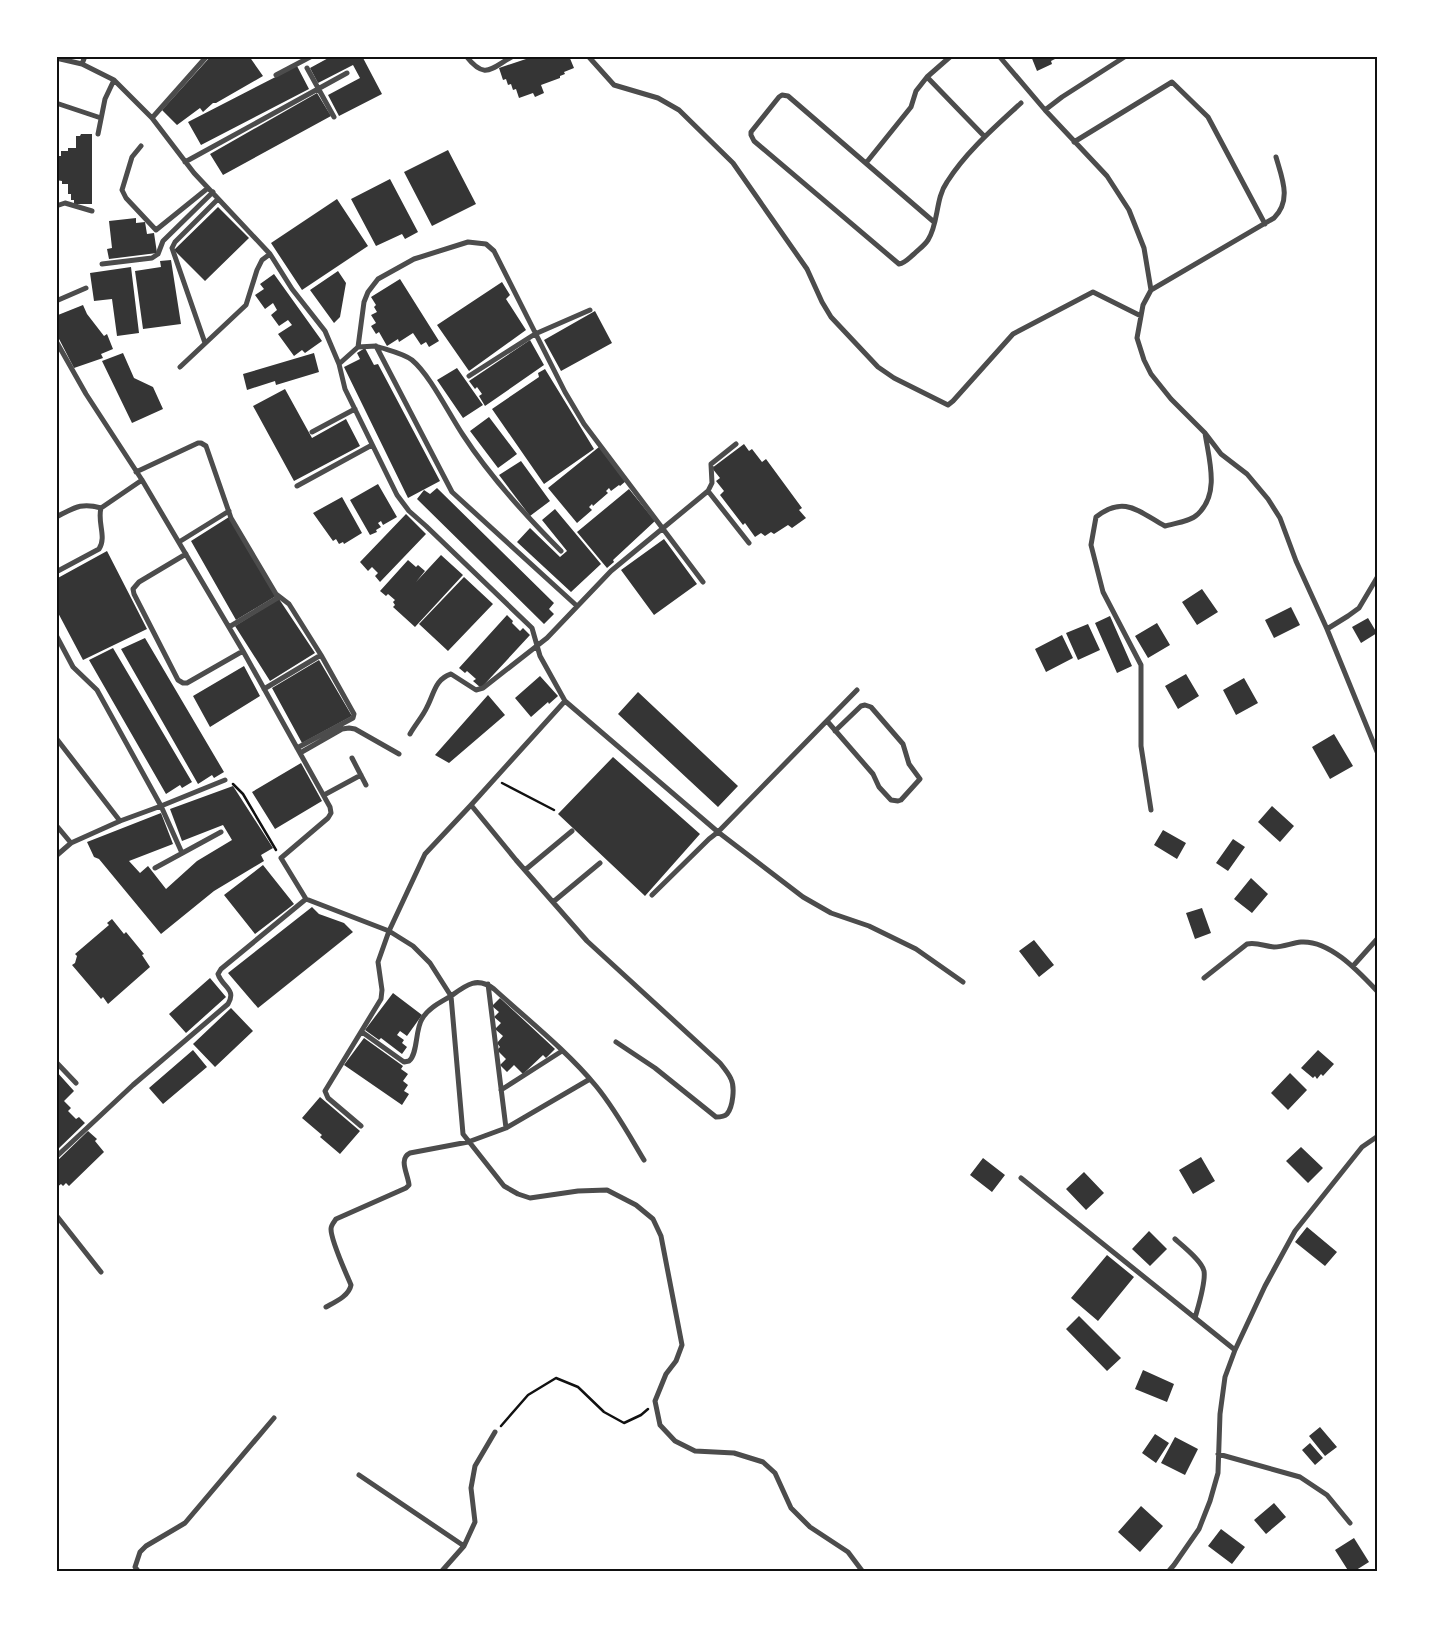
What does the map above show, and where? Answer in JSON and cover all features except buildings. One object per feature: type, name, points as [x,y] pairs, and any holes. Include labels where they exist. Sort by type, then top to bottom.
[{"type":"street","points":[[82,64],[84,56]]},
{"type":"street","points":[[152,118],[207,56]]},
{"type":"street","points":[[276,75],[312,56]]},
{"type":"street","points":[[466,56],[481,71],[489,70],[513,56]]},
{"type":"street","points":[[588,56],[614,85],[658,98],[679,110],[732,163],[807,269],[831,318],[878,367],[894,378],[938,401],[948,405],[953,401],[1013,334],[1093,292],[1141,316]]},
{"type":"street","points":[[866,163],[911,107],[916,91],[927,77],[952,56]]},
{"type":"street","points":[[999,56],[1045,110],[1107,176],[1129,210],[1144,248],[1152,290]]},
{"type":"street","points":[[1045,110],[1126,56]]},
{"type":"street","points":[[56,58],[82,64],[114,80],[152,118],[218,199],[270,254],[292,288],[325,331],[339,364],[345,388],[397,495],[409,511],[532,628],[540,656],[565,701],[718,832],[803,897],[831,913],[870,926],[916,949],[963,982]]},
{"type":"street","points":[[307,68],[334,117]]},
{"type":"street","points":[[186,162],[347,73]]},
{"type":"street","points":[[927,77],[984,136]]},
{"type":"street","points":[[98,134],[105,99],[114,80]]},
{"type":"street","points":[[1074,142],[1172,82],[1208,117],[1265,224]]},
{"type":"street","points":[[934,222],[788,96],[779,97],[751,132],[754,141],[899,264],[906,262],[924,245],[933,230],[941,194],[946,182],[984,136],[1021,103]]},
{"type":"street","points":[[56,103],[101,118]]},
{"type":"street","points":[[141,146],[132,157],[122,190],[126,198],[156,230],[211,190]]},
{"type":"street","points":[[1276,157],[1286,191],[1280,212],[1265,224],[1152,290],[1143,305],[1137,338],[1151,374],[1171,399],[1205,433],[1221,454],[1247,474],[1268,499],[1280,518],[1296,561],[1327,629],[1378,754]]},
{"type":"street","points":[[102,264],[156,256],[163,241],[211,190]]},
{"type":"street","points":[[205,344],[172,248],[175,242],[218,199]]},
{"type":"street","points":[[56,206],[65,203],[92,211]]},
{"type":"street","points":[[358,347],[364,302],[368,292],[378,279],[414,259],[468,242],[486,244],[494,251],[565,392],[584,424],[703,582]]},
{"type":"street","points":[[180,367],[246,304],[257,270],[262,260],[270,254]]},
{"type":"street","points":[[56,301],[86,288]]},
{"type":"street","points":[[469,376],[535,334],[590,310]]},
{"type":"street","points":[[56,341],[86,394],[142,480],[229,627],[330,807],[331,813],[328,818],[281,858],[306,898],[389,931],[413,946],[430,963],[451,996],[463,1134],[504,1186],[530,1198],[578,1191],[607,1190],[636,1205],[653,1219],[661,1236],[682,1345],[676,1361],[666,1374],[655,1401],[660,1425],[675,1441],[694,1451],[734,1452],[763,1462],[775,1473],[791,1508],[810,1527],[848,1552],[864,1572]]},
{"type":"street","points":[[339,364],[358,347],[376,346],[410,359],[423,372],[464,437],[505,492],[561,551]]},
{"type":"street","points":[[376,346],[452,492],[577,606]]},
{"type":"street","points":[[312,432],[355,409]]},
{"type":"street","points":[[1151,810],[1141,746],[1141,666],[1103,592],[1091,545],[1096,517],[1107,508],[1131,507],[1165,526],[1185,521],[1197,515],[1208,500],[1212,484],[1205,433]]},
{"type":"street","points":[[136,472],[198,443],[204,444],[208,450],[229,511],[279,597],[289,604],[321,655],[355,716],[299,751]]},
{"type":"street","points":[[410,734],[427,708],[435,688],[444,676],[451,674],[479,690],[547,638],[611,571],[708,491],[712,482],[711,464],[736,444]]},
{"type":"street","points":[[297,486],[372,445]]},
{"type":"street","points":[[56,572],[99,549],[103,539],[99,515],[101,508],[142,480]]},
{"type":"street","points":[[708,491],[749,543]]},
{"type":"street","points":[[56,517],[78,506],[84,505],[101,508]]},
{"type":"street","points":[[179,542],[229,511]]},
{"type":"street","points":[[186,554],[139,582],[133,589],[178,680],[187,683],[243,651]]},
{"type":"street","points":[[1327,629],[1359,608],[1378,576]]},
{"type":"street","points":[[229,627],[279,597]]},
{"type":"street","points":[[56,635],[73,667],[96,690],[162,806],[182,853]]},
{"type":"street","points":[[264,689],[321,655]]},
{"type":"street","points":[[652,895],[718,832],[857,690]]},
{"type":"street","points":[[361,1126],[328,1098],[325,1091],[381,999],[382,990],[378,962],[389,931],[425,854],[472,805],[565,701]]},
{"type":"street","points":[[826,722],[873,774],[880,787],[891,800],[901,800],[918,783],[920,779],[909,764],[903,744],[871,707],[861,706],[835,731]]},
{"type":"street","points":[[299,751],[342,729],[349,728],[355,729],[399,754]]},
{"type":"street","points":[[56,738],[120,821]]},
{"type":"street","points":[[352,758],[366,785]]},
{"type":"street","points":[[324,795],[361,775]]},
{"type":"street","points":[[56,856],[71,843],[120,821],[225,780]]},
{"type":"street","points":[[472,805],[587,941],[720,1062],[732,1080],[731,1108],[728,1113],[722,1117],[716,1117],[655,1068],[616,1042]]},
{"type":"street","points":[[56,825],[71,843]]},
{"type":"street","points":[[525,870],[572,831]]},
{"type":"street","points":[[155,868],[221,832]]},
{"type":"street","points":[[553,902],[600,862]]},
{"type":"street","points":[[56,1157],[133,1085],[228,1004],[232,998],[230,990],[220,980],[218,974],[221,969],[306,898]]},
{"type":"street","points":[[1353,966],[1378,938]]},
{"type":"street","points":[[1204,978],[1247,944],[1256,942],[1275,947],[1302,942],[1319,944],[1353,966],[1378,992]]},
{"type":"street","points":[[362,1032],[404,1062],[409,1061],[414,1053],[417,1031],[422,1019],[429,1010],[471,982],[488,984],[562,1051],[590,1080],[620,1118],[644,1160]]},
{"type":"street","points":[[488,984],[506,1128]]},
{"type":"street","points":[[501,1090],[562,1051]]},
{"type":"street","points":[[56,1062],[76,1083]]},
{"type":"street","points":[[326,1308],[346,1294],[350,1290],[351,1285],[331,1232],[332,1225],[336,1219],[406,1188],[409,1185],[409,1180],[404,1160],[405,1155],[468,1142],[506,1128],[590,1080]]},
{"type":"street","points":[[1168,1572],[1199,1529],[1210,1501],[1218,1473],[1220,1414],[1225,1377],[1235,1350],[1265,1286],[1295,1231],[1362,1147],[1378,1136]]},
{"type":"street","points":[[1021,1178],[1235,1350]]},
{"type":"street","points":[[56,1215],[101,1272]]},
{"type":"street","points":[[1175,1239],[1200,1263],[1204,1270],[1195,1318]]},
{"type":"street","points":[[139,1572],[136,1567],[140,1552],[146,1546],[185,1523],[274,1418]]},
{"type":"street","points":[[441,1572],[464,1546],[475,1522],[471,1488],[475,1466],[495,1432]]},
{"type":"street","points":[[1218,1454],[1300,1477],[1326,1495],[1350,1523]]},
{"type":"street","points":[[359,1475],[464,1546]]},
{"type":"path","points":[[496,778],[511,788],[554,810]]},
{"type":"path","points":[[225,780],[235,785],[243,794],[281,858]]},
{"type":"path","points":[[495,1432],[528,1395],[556,1378],[578,1387],[604,1412],[624,1424],[641,1415],[655,1401]]}]
